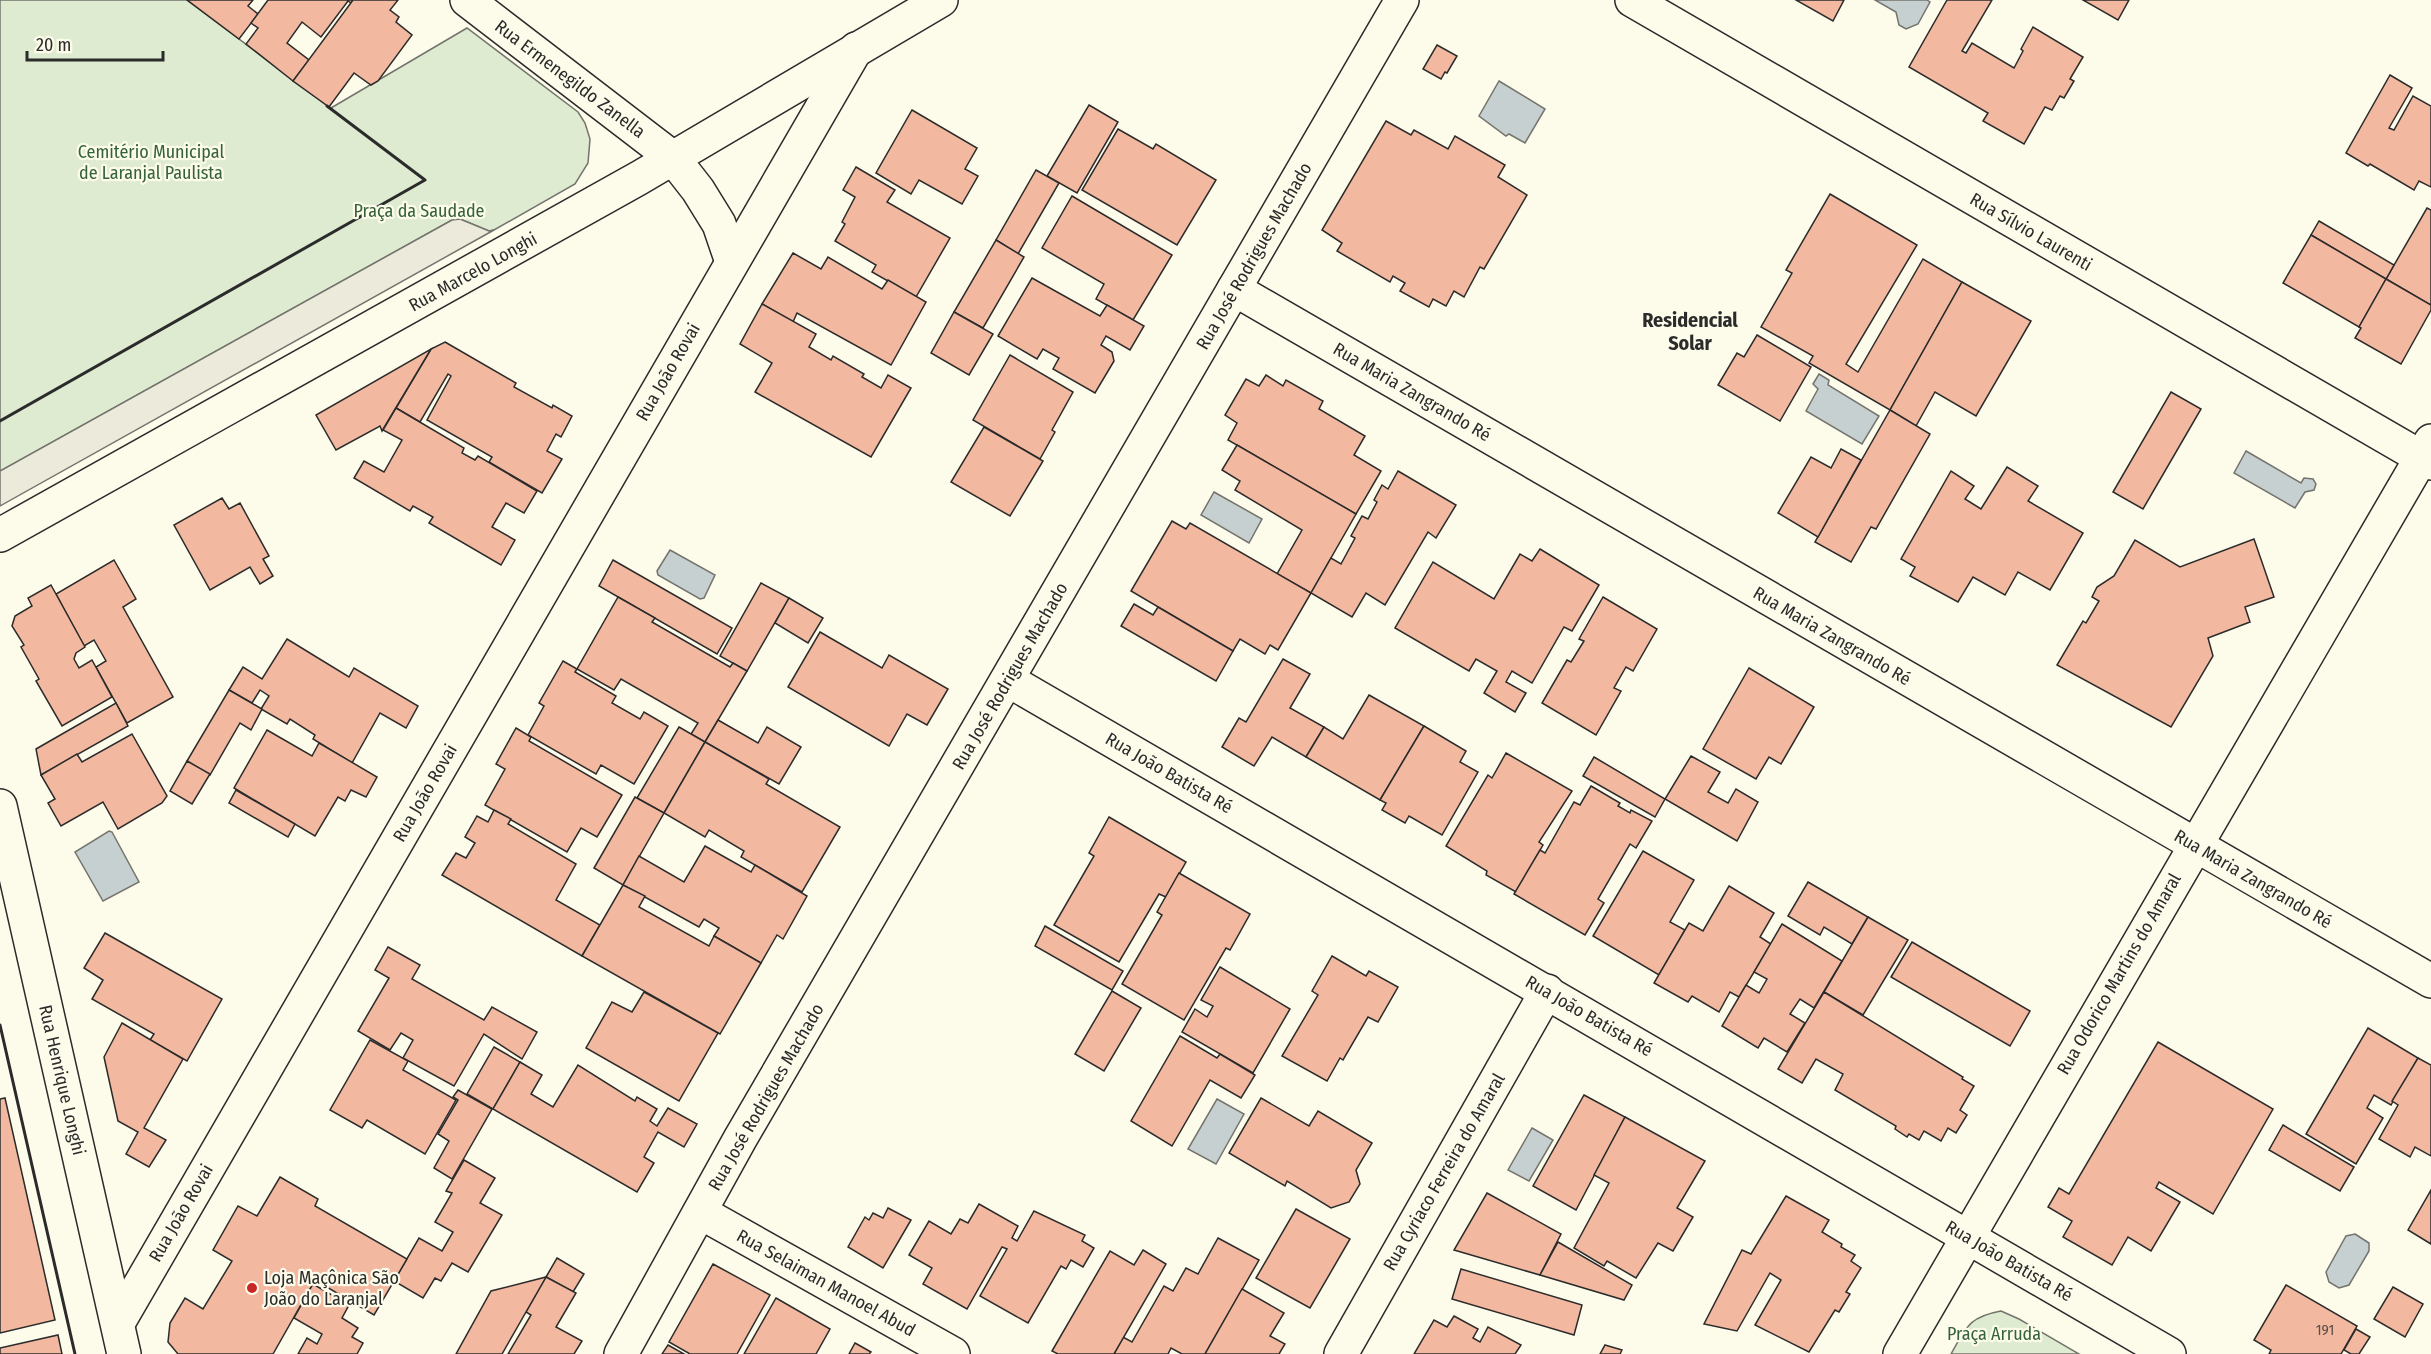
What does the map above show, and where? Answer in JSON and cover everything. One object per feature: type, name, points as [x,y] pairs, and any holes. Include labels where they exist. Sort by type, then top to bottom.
[{"type":"street","name":"Rua Ermenegildo Zanella","points":[[467,0],[673,158]]},
{"type":"street","name":"Rua Marcelo Longhi","points":[[0,535],[673,158],[941,0]]},
{"type":"street","name":"Rua José Rodrigues Machado","points":[[621,1354],[700,1212],[1402,0]]},
{"type":"street","name":"Rua Sílvio Laurenti","points":[[1632,0],[2428,454]]},
{"type":"street","name":"Rua João Rovai","points":[[121,1339],[732,262],[856,49]]},
{"type":"street","points":[[673,158],[698,190],[719,224],[732,262]]},
{"type":"street","name":"Rua Maria Zangrando Ré","points":[[1234,289],[2431,981]]},
{"type":"street","name":"Rua Odorico Martins do Amaral","points":[[1900,1354],[2194,845],[2428,454]]},
{"type":"street","name":"Rua João Batista Ré","points":[[1008,680],[2169,1354]]},
{"type":"street","name":"Rua Henrique Longhi","points":[[0,806],[121,1339]]},
{"type":"street","name":"Rua Cyriaco Ferreira do Amaral","points":[[1341,1354],[1547,991]]},
{"type":"street","name":"Rua Selaiman Manoel Abud","points":[[700,1212],[953,1354]]},
{"type":"green space","name":"Cemitério Municipal de Laranjal Paulista","points":[[0,0],[187,0],[331,108],[467,28],[578,112],[585,123],[590,139],[588,163],[575,184],[494,230],[489,231],[460,219],[452,220],[0,471]]},
{"type":"green space","name":"Praça Arruda","points":[[2001,1311],[2079,1354],[1951,1354],[1969,1325],[1981,1317]]},
{"type":"shaded area","points":[[1875,0],[1927,0],[1930,2],[1918,24],[1906,29],[1899,25],[1896,12]]},
{"type":"shaded area","points":[[1499,81],[1545,109],[1525,143],[1509,134],[1506,136],[1479,116]]},
{"type":"shaded area","points":[[460,219],[489,231],[494,230],[0,506],[0,471],[452,220]]},
{"type":"shaded area","points":[[1819,374],[1829,380],[1828,385],[1879,416],[1862,444],[1806,411],[1818,389],[1813,384]]},
{"type":"shaded area","points":[[2246,451],[2301,483],[2304,478],[2313,479],[2316,484],[2314,490],[2305,492],[2295,508],[2234,473]]},
{"type":"shaded area","points":[[1214,492],[1262,519],[1249,543],[1201,515]]},
{"type":"shaded area","points":[[670,550],[715,575],[704,598],[700,599],[658,575],[657,571]]},
{"type":"shaded area","points":[[109,831],[112,832],[139,882],[103,901],[75,852]]},
{"type":"shaded area","points":[[1217,1099],[1244,1114],[1216,1164],[1188,1149]]},
{"type":"shaded area","points":[[1532,1128],[1553,1140],[1529,1181],[1508,1170]]},
{"type":"shaded area","points":[[2355,1234],[2369,1243],[2369,1251],[2349,1285],[2339,1288],[2329,1282],[2326,1272],[2346,1236]]},
{"type":"building","points":[[187,0],[253,0],[248,6],[258,14],[239,39]]},
{"type":"building","points":[[268,0],[353,0],[351,3],[348,1],[321,37],[302,22],[287,43],[309,60],[293,81],[246,44],[258,28],[251,23]]},
{"type":"building","points":[[353,0],[398,0],[390,10],[399,17],[396,22],[412,35],[378,81],[371,85],[354,73],[329,107],[293,81]]},
{"type":"building","points":[[1796,0],[1844,0],[1833,21]]},
{"type":"building","points":[[1947,0],[1992,0],[1962,51],[1966,53],[1972,43],[2014,68],[2033,27],[2083,57],[2070,79],[2074,81],[2064,98],[2060,96],[2052,110],[2045,107],[2024,144],[1983,121],[1988,113],[1909,67]]},
{"type":"building","points":[[2083,0],[2129,0],[2118,20]]},
{"type":"building","points":[[1437,45],[1457,56],[1441,79],[1423,69]]},
{"type":"building","points":[[2390,75],[2412,88],[2389,128],[2394,130],[2413,96],[2431,106],[2431,187],[2419,181],[2414,190],[2370,164],[2368,166],[2346,153]]},
{"type":"building","points":[[1089,105],[1118,122],[1077,193],[1047,176]]},
{"type":"building","points":[[912,110],[977,148],[965,169],[978,176],[962,204],[919,180],[911,194],[876,173]]},
{"type":"building","points":[[1386,121],[1411,135],[1414,130],[1448,149],[1455,136],[1505,165],[1498,177],[1527,195],[1484,269],[1480,267],[1464,297],[1454,291],[1446,306],[1433,299],[1429,307],[1400,291],[1405,283],[1393,276],[1390,282],[1337,251],[1342,243],[1322,230]]},
{"type":"building","points":[[1118,129],[1153,149],[1156,144],[1216,180],[1177,245],[1082,190]]},
{"type":"building","points":[[856,167],[895,190],[887,202],[950,238],[916,297],[872,272],[876,265],[835,241],[845,224],[842,222],[855,197],[843,190]]},
{"type":"building","points":[[1036,170],[1059,183],[1018,254],[996,240]]},
{"type":"building","points":[[1830,194],[1917,245],[1846,364],[1858,372],[1923,259],[1962,282],[1890,410],[1809,363],[1813,356],[1761,327],[1792,273],[1786,270]]},
{"type":"building","points":[[1072,196],[1172,255],[1133,320],[1096,299],[1104,284],[1042,248]]},
{"type":"building","points":[[2427,208],[2431,210],[2431,305],[2386,279]]},
{"type":"building","points":[[2319,221],[2394,265],[2386,279],[2311,235]]},
{"type":"building","points":[[2311,235],[2386,279],[2359,327],[2283,283]]},
{"type":"building","points":[[996,240],[1024,257],[983,328],[954,312]]},
{"type":"building","points":[[793,253],[821,269],[828,257],[882,289],[888,280],[926,302],[891,365],[797,313],[793,322],[762,304]]},
{"type":"building","points":[[1032,278],[1100,316],[1107,305],[1144,326],[1130,350],[1106,336],[1101,345],[1112,352],[1114,361],[1095,393],[1053,369],[1059,358],[1043,349],[1037,359],[998,336]]},
{"type":"building","points":[[2386,279],[2431,305],[2431,310],[2401,364],[2355,338]]},
{"type":"building","points":[[1962,282],[2031,321],[1976,416],[1935,392],[1916,426],[1890,410]]},
{"type":"building","points":[[762,304],[816,334],[809,347],[831,360],[833,356],[864,374],[862,377],[881,388],[888,375],[911,388],[871,457],[755,392],[772,363],[740,344]]},
{"type":"building","points":[[954,312],[993,334],[969,375],[931,353]]},
{"type":"building","points":[[1757,335],[1811,367],[1780,421],[1718,385],[1737,353],[1744,357]]},
{"type":"building","points":[[445,342],[516,383],[514,387],[572,416],[561,437],[556,434],[547,451],[562,459],[542,493],[489,462],[492,457],[427,420],[451,376],[448,374],[420,422],[396,408],[431,349]]},
{"type":"building","points":[[431,349],[382,431],[380,426],[336,450],[316,415]]},
{"type":"building","points":[[1010,355],[1073,392],[1052,430],[1055,432],[1040,459],[973,420]]},
{"type":"building","points":[[1266,375],[1283,386],[1286,380],[1323,401],[1319,409],[1365,436],[1354,455],[1381,471],[1356,514],[1228,440],[1237,423],[1225,415],[1246,379],[1259,386]]},
{"type":"building","points":[[2171,392],[2201,409],[2143,509],[2113,492]]},
{"type":"building","points":[[396,408],[464,448],[462,453],[475,460],[478,456],[537,491],[524,513],[506,503],[492,527],[515,540],[501,565],[429,523],[433,517],[413,506],[410,511],[354,478],[364,461],[384,472],[402,440],[383,430]]},
{"type":"building","points":[[1890,410],[1930,434],[1876,529],[1871,527],[1851,562],[1815,542]]},
{"type":"building","points":[[984,427],[1043,461],[1010,516],[951,482]]},
{"type":"building","points":[[1237,445],[1356,514],[1311,593],[1277,574],[1302,530],[1235,490],[1240,481],[1222,470]]},
{"type":"building","points":[[1841,449],[1861,460],[1818,537],[1778,513],[1811,457],[1831,468]]},
{"type":"building","points":[[2007,467],[2038,486],[2028,501],[2083,533],[2050,590],[2018,572],[2005,595],[1973,577],[1958,602],[1910,576],[1915,567],[1901,559],[1951,471],[1974,486],[1965,499],[1981,509]]},
{"type":"building","points":[[1398,471],[1456,505],[1436,538],[1428,532],[1385,605],[1366,593],[1352,617],[1311,593],[1331,558],[1341,564],[1355,538],[1351,536],[1362,516],[1368,519],[1377,502],[1374,500],[1382,485],[1388,489]]},
{"type":"building","points":[[222,498],[229,509],[240,503],[269,556],[263,559],[273,576],[260,584],[250,567],[210,590],[174,525]]},
{"type":"building","points":[[1172,521],[1186,529],[1190,523],[1311,593],[1278,650],[1270,645],[1265,654],[1240,639],[1233,651],[1131,591]]},
{"type":"building","points":[[2254,539],[2274,597],[2245,607],[2250,622],[2208,638],[2213,656],[2171,727],[2057,665],[2083,621],[2086,623],[2099,601],[2092,597],[2097,587],[2114,576],[2135,540],[2180,567]]},
{"type":"building","points":[[1540,549],[1599,585],[1572,631],[1564,627],[1532,683],[1512,671],[1506,682],[1526,693],[1515,712],[1484,693],[1497,671],[1476,659],[1469,671],[1395,628],[1433,562],[1494,599],[1520,554],[1532,561]]},
{"type":"building","points":[[114,560],[136,599],[123,607],[173,697],[127,723],[96,667],[106,661],[94,640],[84,646],[56,594]]},
{"type":"building","points":[[613,560],[732,628],[717,654],[599,586]]},
{"type":"building","points":[[761,583],[789,598],[747,671],[720,656]]},
{"type":"building","points":[[51,585],[85,647],[76,653],[74,659],[79,668],[92,660],[112,697],[62,726],[36,681],[39,679],[21,647],[24,645],[12,626],[15,616],[32,606],[28,598]]},
{"type":"building","points":[[618,597],[655,618],[652,622],[730,667],[733,663],[747,671],[705,742],[691,734],[698,723],[621,679],[614,690],[577,669]]},
{"type":"building","points":[[1603,597],[1657,629],[1633,671],[1626,667],[1614,688],[1621,691],[1596,735],[1542,703],[1567,660],[1571,662],[1584,641],[1579,639]]},
{"type":"building","points":[[789,598],[823,618],[808,643],[775,623]]},
{"type":"building","points":[[1134,604],[1153,615],[1158,607],[1233,651],[1216,681],[1121,626]]},
{"type":"building","points":[[820,632],[882,668],[889,655],[948,689],[927,725],[907,714],[889,746],[788,687]]},
{"type":"building","points":[[287,639],[349,677],[354,668],[418,706],[406,728],[380,713],[352,763],[313,739],[315,735],[290,719],[287,724],[261,709],[269,696],[260,690],[252,703],[229,690],[243,667],[262,679]]},
{"type":"building","points":[[1283,659],[1310,674],[1290,708],[1324,727],[1306,757],[1272,737],[1254,766],[1222,747],[1239,718],[1246,722]]},
{"type":"building","points":[[563,661],[577,669],[575,672],[616,696],[612,703],[640,719],[644,712],[668,726],[634,784],[601,765],[596,774],[528,735],[544,706],[539,703]]},
{"type":"building","points":[[1749,668],[1814,707],[1781,764],[1769,757],[1756,779],[1703,749]]},
{"type":"building","points":[[229,690],[262,709],[251,730],[240,723],[210,775],[187,761]]},
{"type":"building","points":[[1369,695],[1424,726],[1380,800],[1306,757],[1324,727],[1343,739]]},
{"type":"building","points":[[116,703],[128,726],[41,775],[36,749]]},
{"type":"building","points":[[718,720],[758,743],[767,727],[801,747],[779,784],[705,742]]},
{"type":"building","points":[[1424,726],[1466,751],[1460,762],[1478,772],[1442,835],[1409,816],[1405,823],[1382,810],[1386,803],[1380,800]]},
{"type":"building","points":[[679,727],[705,742],[664,813],[637,798]]},
{"type":"building","points":[[516,728],[531,737],[529,741],[622,795],[597,837],[581,828],[567,852],[485,805],[505,769],[496,764]]},
{"type":"building","points":[[267,730],[312,756],[319,743],[377,777],[366,797],[351,790],[345,801],[338,797],[315,836],[234,788]]},
{"type":"building","points":[[132,734],[167,796],[162,803],[118,829],[103,802],[61,826],[48,803],[55,799],[41,775],[77,754],[82,762]]},
{"type":"building","points":[[705,742],[769,779],[766,784],[840,827],[802,892],[741,857],[744,851],[709,830],[705,837],[664,813]]},
{"type":"building","points":[[1506,753],[1572,791],[1539,842],[1543,845],[1516,892],[1486,875],[1487,871],[1446,846],[1488,775],[1492,778]]},
{"type":"building","points":[[1691,756],[1720,772],[1708,792],[1728,803],[1736,789],[1758,802],[1737,841],[1665,799]]},
{"type":"building","points":[[1594,757],[1665,799],[1655,817],[1583,776]]},
{"type":"building","points":[[187,761],[210,774],[192,804],[170,791]]},
{"type":"building","points":[[1591,786],[1620,803],[1618,806],[1630,813],[1631,810],[1652,821],[1636,848],[1630,844],[1598,899],[1604,903],[1585,935],[1514,894],[1540,850],[1545,853],[1574,802],[1580,805]]},
{"type":"building","points":[[236,790],[295,824],[288,837],[229,803]]},
{"type":"building","points":[[635,797],[664,813],[623,885],[594,868]]},
{"type":"building","points":[[494,810],[511,819],[508,824],[576,864],[556,900],[600,925],[582,956],[442,875],[456,853],[466,858],[475,843],[465,837],[477,816],[488,822]]},
{"type":"building","points":[[1109,817],[1186,862],[1166,897],[1159,894],[1119,962],[1054,925],[1094,856],[1089,853]]},
{"type":"building","points":[[705,846],[751,872],[755,865],[807,896],[783,939],[777,935],[761,963],[714,936],[719,928],[704,919],[699,927],[623,885],[639,856],[684,882]]},
{"type":"building","points":[[1643,851],[1694,880],[1670,922],[1685,930],[1659,975],[1593,936]]},
{"type":"building","points":[[1179,873],[1250,914],[1230,950],[1226,948],[1184,1020],[1122,984],[1162,915],[1157,912]]},
{"type":"building","points":[[1808,882],[1868,917],[1852,944],[1824,927],[1820,935],[1788,916]]},
{"type":"building","points":[[623,885],[645,896],[639,907],[709,946],[714,936],[761,963],[720,1034],[582,956]]},
{"type":"building","points":[[1729,886],[1774,913],[1760,937],[1771,944],[1739,997],[1730,992],[1719,1012],[1692,996],[1688,1002],[1654,983],[1689,923],[1703,931]]},
{"type":"building","points":[[1868,917],[1908,940],[1863,1015],[1824,992]]},
{"type":"building","points":[[1782,924],[1842,961],[1814,1008],[1800,999],[1790,1014],[1805,1023],[1787,1052],[1764,1038],[1758,1048],[1722,1026],[1746,985],[1759,993],[1767,979],[1754,972]]},
{"type":"building","points":[[1045,926],[1123,971],[1112,990],[1035,946]]},
{"type":"building","points":[[105,933],[222,999],[187,1061],[150,1040],[154,1034],[92,999],[103,980],[84,968]]},
{"type":"building","points":[[1912,942],[2030,1011],[2010,1046],[1891,977]]},
{"type":"building","points":[[388,947],[420,965],[412,979],[484,1020],[492,1007],[537,1032],[522,1059],[484,1034],[454,1086],[403,1058],[413,1040],[401,1033],[390,1050],[358,1031],[389,978],[375,970]]},
{"type":"building","points":[[1332,956],[1366,976],[1369,971],[1398,987],[1378,1022],[1368,1017],[1343,1060],[1340,1058],[1327,1081],[1282,1056],[1318,995],[1312,991]]},
{"type":"building","points":[[1220,967],[1290,1009],[1253,1073],[1182,1032],[1195,1009],[1207,1017],[1213,1006],[1201,1000]]},
{"type":"building","points":[[1112,991],[1141,1008],[1104,1071],[1075,1054]]},
{"type":"building","points":[[644,992],[718,1033],[679,1101],[586,1048],[612,1002],[632,1012]]},
{"type":"building","points":[[1824,992],[1974,1086],[1960,1110],[1967,1115],[1956,1133],[1948,1128],[1941,1141],[1924,1131],[1919,1140],[1909,1134],[1907,1137],[1895,1129],[1896,1126],[1835,1090],[1843,1074],[1816,1059],[1802,1083],[1778,1069]]},
{"type":"building","points":[[122,1023],[183,1059],[144,1128],[166,1140],[149,1167],[126,1154],[138,1132],[118,1121],[104,1057]]},
{"type":"building","points":[[2368,1028],[2418,1058],[2391,1105],[2374,1095],[2367,1108],[2383,1118],[2356,1164],[2306,1134]]},
{"type":"building","points":[[1180,1036],[1217,1058],[1220,1054],[1255,1075],[1241,1098],[1210,1080],[1172,1146],[1131,1121]]},
{"type":"building","points":[[370,1040],[408,1061],[403,1070],[456,1100],[425,1154],[367,1120],[362,1128],[330,1110]]},
{"type":"building","points":[[2158,1042],[2273,1109],[2213,1214],[2159,1182],[2156,1188],[2180,1202],[2151,1251],[2128,1237],[2112,1265],[2063,1237],[2072,1221],[2048,1207],[2059,1188],[2069,1194]]},
{"type":"building","points":[[494,1047],[520,1062],[493,1109],[467,1094]]},
{"type":"building","points":[[2418,1058],[2431,1065],[2431,1156],[2415,1147],[2410,1157],[2379,1139],[2398,1105],[2392,1101]]},
{"type":"building","points":[[520,1062],[542,1075],[531,1094],[553,1107],[578,1065],[635,1101],[637,1097],[657,1109],[650,1121],[657,1126],[668,1108],[697,1124],[684,1147],[658,1132],[644,1157],[654,1163],[637,1192],[493,1109]]},
{"type":"building","points":[[458,1090],[492,1109],[452,1179],[434,1168],[449,1141],[438,1134],[458,1100],[453,1097]]},
{"type":"building","points":[[1584,1095],[1625,1117],[1576,1210],[1533,1186]]},
{"type":"building","points":[[5,1098],[55,1320],[0,1333],[0,1099]]},
{"type":"building","points":[[1261,1098],[1309,1126],[1318,1111],[1372,1143],[1356,1170],[1360,1184],[1349,1202],[1331,1208],[1287,1181],[1285,1186],[1229,1153]]},
{"type":"building","points":[[1625,1117],[1705,1161],[1677,1208],[1693,1217],[1673,1251],[1658,1243],[1636,1278],[1607,1261],[1604,1266],[1574,1248],[1609,1183],[1594,1175]]},
{"type":"building","points":[[2283,1125],[2354,1167],[2340,1191],[2269,1150]]},
{"type":"building","points":[[464,1160],[495,1178],[480,1203],[502,1215],[468,1272],[452,1263],[441,1281],[435,1278],[423,1298],[394,1281],[419,1238],[442,1251],[453,1232],[435,1222],[452,1193],[446,1191]]},
{"type":"building","points":[[280,1177],[318,1199],[315,1206],[407,1259],[374,1315],[315,1280],[273,1354],[178,1354],[168,1342],[170,1323],[185,1298],[203,1309],[232,1261],[213,1250],[238,1206],[257,1216]]},
{"type":"building","points":[[2431,1190],[2431,1244],[2408,1230]]},
{"type":"building","points":[[1487,1193],[1561,1234],[1540,1275],[1454,1250]]},
{"type":"building","points":[[1786,1196],[1829,1220],[1822,1232],[1855,1255],[1851,1261],[1861,1268],[1846,1292],[1850,1294],[1839,1312],[1835,1310],[1809,1352],[1755,1325],[1781,1280],[1770,1273],[1737,1331],[1704,1324],[1742,1250],[1751,1254]]},
{"type":"building","points":[[979,1204],[1018,1226],[1012,1238],[1017,1241],[1034,1211],[1085,1235],[1082,1241],[1094,1248],[1083,1267],[1071,1260],[1066,1269],[1061,1266],[1028,1323],[980,1296],[1007,1249],[1002,1247],[967,1309],[923,1284],[932,1268],[909,1255],[929,1221],[951,1234],[960,1219],[968,1223]]},
{"type":"building","points":[[888,1208],[911,1220],[883,1268],[848,1247],[865,1217],[869,1220],[873,1213],[883,1218]]},
{"type":"building","points":[[1296,1209],[1350,1239],[1310,1308],[1256,1278]]},
{"type":"building","points":[[1218,1238],[1259,1260],[1205,1354],[1182,1354],[1171,1348],[1168,1354],[1114,1354],[1123,1337],[1132,1342],[1164,1286],[1173,1291],[1186,1268],[1198,1274]]},
{"type":"building","points":[[1558,1242],[1632,1285],[1624,1300],[1540,1275]]},
{"type":"building","points":[[1143,1250],[1166,1264],[1114,1354],[1058,1354],[1052,1351],[1110,1251],[1134,1265]]},
{"type":"building","points":[[557,1258],[584,1274],[573,1292],[546,1277]]},
{"type":"building","points":[[713,1264],[770,1295],[737,1354],[690,1354],[669,1342]]},
{"type":"building","points":[[1461,1269],[1582,1305],[1574,1335],[1452,1299]]},
{"type":"building","points":[[546,1277],[576,1293],[556,1327],[582,1341],[574,1354],[508,1354],[531,1315],[526,1312]]},
{"type":"building","points":[[546,1277],[502,1354],[456,1354],[491,1291]]},
{"type":"building","points":[[313,1284],[349,1305],[342,1318],[358,1328],[352,1337],[363,1343],[357,1354],[298,1354],[307,1338],[317,1344],[322,1334],[294,1318]]},
{"type":"building","points":[[2286,1285],[2357,1326],[2341,1354],[2269,1354],[2271,1350],[2254,1340]]},
{"type":"building","points":[[2393,1287],[2423,1304],[2405,1337],[2374,1319]]},
{"type":"building","points":[[1242,1289],[1284,1313],[1270,1336],[1285,1344],[1279,1354],[1205,1354]]},
{"type":"building","points":[[776,1298],[830,1329],[816,1354],[744,1354]]},
{"type":"building","points":[[1454,1316],[1478,1329],[1473,1338],[1480,1342],[1488,1327],[1521,1345],[1515,1354],[1414,1354],[1434,1320],[1447,1327]]},
{"type":"building","points":[[2356,1329],[2370,1337],[2359,1354],[2351,1354],[2344,1350]]},
{"type":"building","points":[[58,1335],[62,1354],[0,1354],[0,1348]]},
{"type":"building","points":[[855,1343],[871,1352],[869,1354],[849,1354]]},
{"type":"building","points":[[668,1345],[684,1354],[662,1354]]},
{"type":"building","points":[[1605,1345],[1622,1350],[1620,1354],[1600,1354]]},
{"type":"wall","points":[[0,421],[425,180],[327,106]]},
{"type":"wall","points":[[0,1025],[75,1354]]},
{"type":"place","name":"Loja Maçônica São João do Laranjal","points":[[252,1288]]},
{"type":"district","name":"Residencial Solar","points":[[1690,332]]},
{"type":"park label","name":"Praça da Saudade","points":[[419,211]]}]
